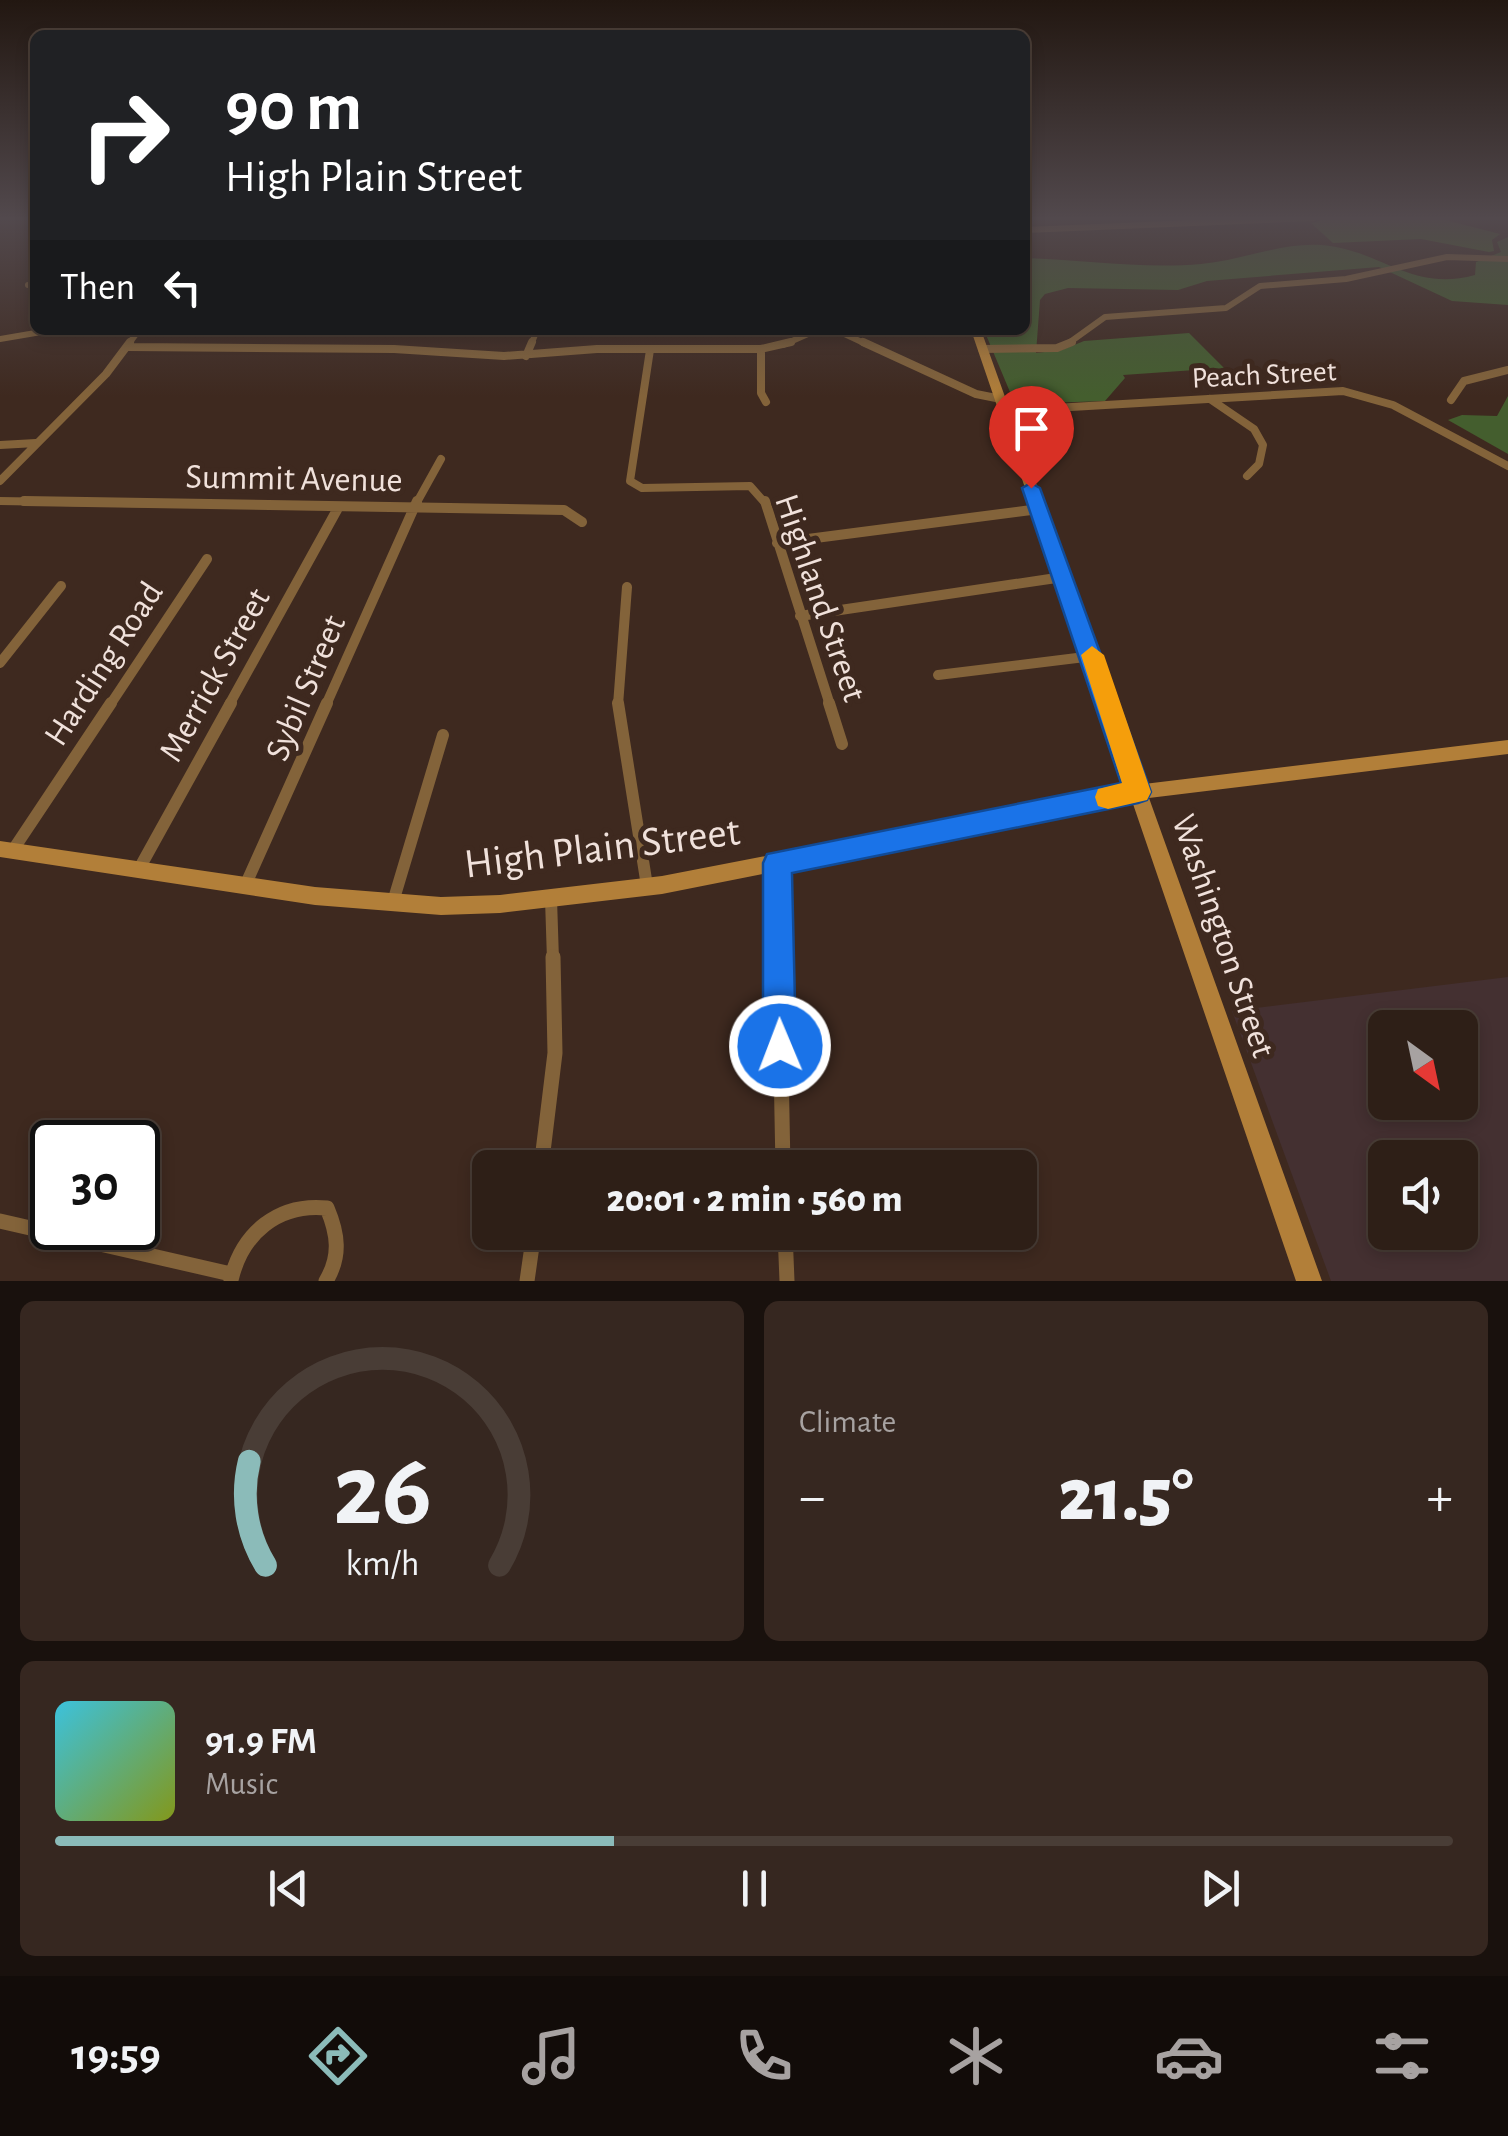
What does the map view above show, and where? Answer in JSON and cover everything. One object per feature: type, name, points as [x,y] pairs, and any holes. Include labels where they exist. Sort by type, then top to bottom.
[{"type":"main road","name":"Washington Street","points":[[978,335],[1309,1281]]},
{"type":"main road","name":"High Plain Street","points":[[6,850],[393,904],[441,906],[550,899],[777,863],[1138,792],[1508,747]]},
{"type":"street","points":[[982,349],[1056,348],[1073,342],[1106,317],[1226,308],[1246,290],[1260,286],[1354,278]]},
{"type":"street","points":[[0,339],[30,334]]},
{"type":"street","points":[[0,481],[130,347],[136,335]]},
{"type":"street","points":[[526,356],[535,335]]},
{"type":"street","points":[[130,347],[526,356],[761,349],[803,335]]},
{"type":"street","points":[[847,335],[1003,405]]},
{"type":"street","points":[[761,349],[760,393],[766,402]]},
{"type":"street","name":"Highland Street","points":[[650,350],[630,481],[642,488],[750,486],[764,499],[842,744]]},
{"type":"street","points":[[1451,400],[1463,381],[1508,370]]},
{"type":"street","name":"Peach Street","points":[[1003,405],[1322,390],[1356,393],[1410,412],[1508,466]]},
{"type":"street","points":[[1209,398],[1258,435],[1263,450],[1248,476]]},
{"type":"street","points":[[0,444],[36,444]]},
{"type":"street","name":"Sybil Street","points":[[245,886],[299,777],[411,508],[441,458]]},
{"type":"street","name":"Summit Avenue","points":[[0,501],[564,510],[582,522]]},
{"type":"street","name":"Merrick Street","points":[[139,869],[338,508]]},
{"type":"street","points":[[777,543],[1039,509]]},
{"type":"street","name":"Harding Road","points":[[6,850],[207,558]]},
{"type":"street","points":[[800,616],[1064,578]]},
{"type":"street","points":[[0,663],[61,586]]},
{"type":"street","points":[[627,587],[616,680],[617,712],[647,886]]},
{"type":"street","points":[[938,675],[1092,656]]},
{"type":"street","points":[[393,904],[443,736]]},
{"type":"street","points":[[777,863],[782,1150]]},
{"type":"street","points":[[544,1150],[555,1052],[550,899]]},
{"type":"street","points":[[0,1221],[231,1278],[247,1244],[268,1220],[286,1208],[312,1205],[327,1208],[338,1236],[338,1254],[326,1281]]},
{"type":"street","points":[[527,1281],[531,1250]]},
{"type":"street","points":[[786,1250],[787,1281]]},
{"type":"shaded area","points":[[1508,977],[1508,1281],[1331,1281],[1232,1011]]},
{"type":"green space","points":[[1030,278],[1247,278],[1207,281],[1178,290],[1068,288],[1045,294],[1040,300],[1036,353],[1062,350],[1084,341],[1189,333],[1224,368],[1123,375],[1125,378],[1105,401],[1015,404],[986,335],[1030,335]]},
{"type":"green space","points":[[1402,278],[1508,278],[1508,305],[1452,301]]},
{"type":"green space","points":[[1508,396],[1508,454],[1448,420],[1462,415],[1497,416]]},
{"type":"slow traffic","points":[[1092,655],[1138,792],[1108,797]]},
{"type":"route","points":[[780,1046],[777,863],[1138,792],[1031,488]]}]
